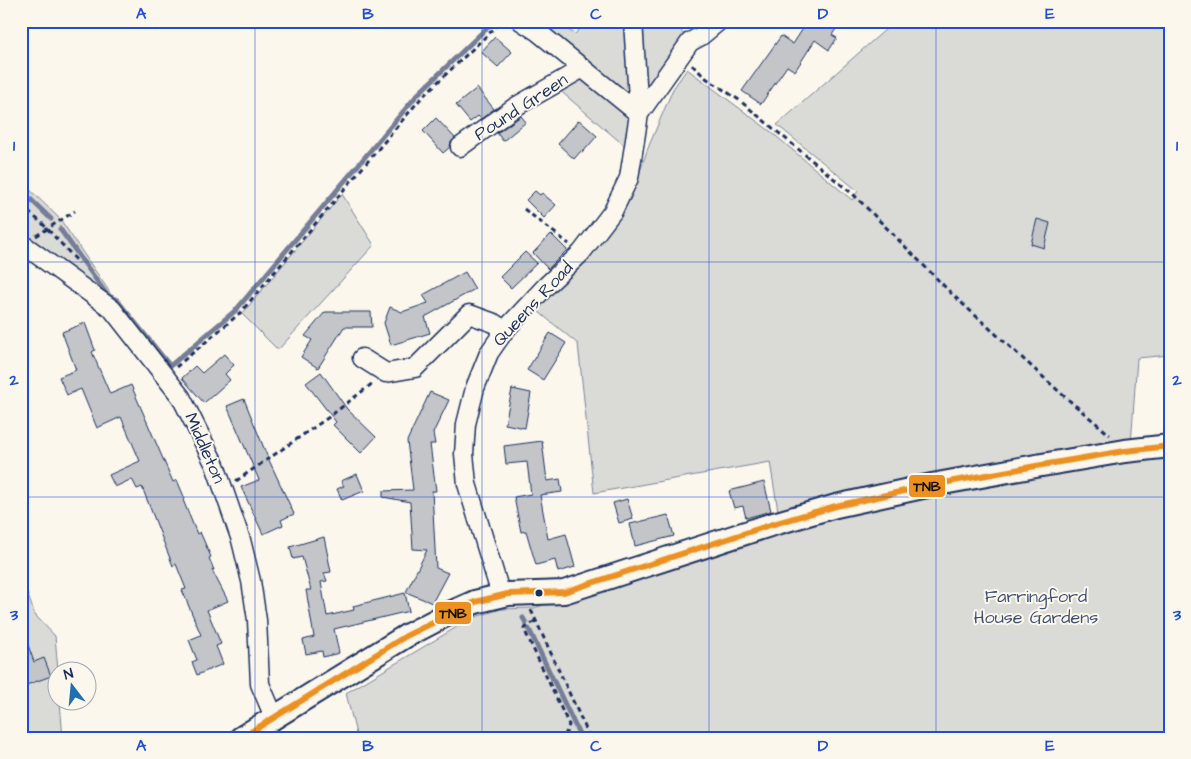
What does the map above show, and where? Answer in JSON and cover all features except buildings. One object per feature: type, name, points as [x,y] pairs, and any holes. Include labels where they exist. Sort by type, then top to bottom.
[{"type":"street","name":"Pound Green","points":[[521,21],[538,32],[638,114]]},
{"type":"street","name":"Queens Road","points":[[501,596],[467,484],[464,454],[466,424],[475,388],[489,353],[505,330],[546,286],[581,253],[613,211],[629,178],[638,114],[633,21]]},
{"type":"street","points":[[638,114],[690,42],[701,36],[719,21]]},
{"type":"street","name":"Pound Green","points":[[460,147],[514,106],[582,68]]},
{"type":"street","name":"Middleton","points":[[22,244],[112,309],[181,397],[215,465],[241,540],[252,581],[257,620],[260,684],[274,717]]},
{"type":"street","points":[[362,358],[386,373],[415,368],[469,314],[494,323],[505,330]]},
{"type":"street","points":[[241,738],[406,636],[475,602],[525,593],[564,592],[770,525],[836,506],[932,485],[1125,451],[1170,446]]},
{"type":"path","points":[[166,376],[240,313],[422,97],[502,21]]},
{"type":"path","points":[[681,54],[706,78],[739,100],[855,196],[954,296],[1064,396],[1124,446],[1125,451]]},
{"type":"path","points":[[21,206],[47,228],[84,268]]},
{"type":"path","points":[[524,209],[581,253]]},
{"type":"path","points":[[22,244],[75,211]]},
{"type":"path","points":[[224,490],[329,417],[386,373]]},
{"type":"path","points":[[525,593],[535,621],[590,738]]},
{"type":"path","points":[[535,621],[524,629],[569,725],[564,738]]},
{"type":"green space","points":[[542,21],[552,21],[575,34],[587,21],[622,21],[624,24],[628,86],[644,82],[637,21],[673,21],[690,42],[651,83],[638,90],[626,147],[557,88],[579,74],[617,87],[590,61]]},
{"type":"green space","points":[[895,21],[1170,21],[1170,355],[1137,358],[1131,445],[779,517],[770,462],[594,493],[578,344],[534,308],[585,257],[630,200],[648,148],[673,89],[687,69],[770,131],[852,200],[858,191],[777,125]]},
{"type":"green space","points":[[21,181],[60,219],[109,291],[114,305],[21,236]]},
{"type":"green space","points":[[342,194],[374,245],[278,350],[242,314]]},
{"type":"green space","name":"Farringford House Gardens","points":[[1170,451],[1170,738],[350,738],[356,734],[346,693],[472,618],[501,609],[534,608],[836,512]]},
{"type":"green space","points":[[21,576],[35,615],[55,636],[57,662],[48,662],[48,712],[61,712],[63,738],[21,738]]},
{"type":"waterway","points":[[60,229],[107,295],[117,300],[170,366],[236,310],[418,94],[494,21]]},
{"type":"waterway","points":[[21,190],[51,219]]},
{"type":"waterway","points":[[523,618],[526,623]]},
{"type":"waterway","points":[[529,629],[581,738]]},
{"type":"transit line","name":"TNB","points":[[241,738],[406,636],[475,602],[508,594],[564,592],[770,525],[836,506],[932,485],[1036,466],[1125,451],[1170,446]]}]
